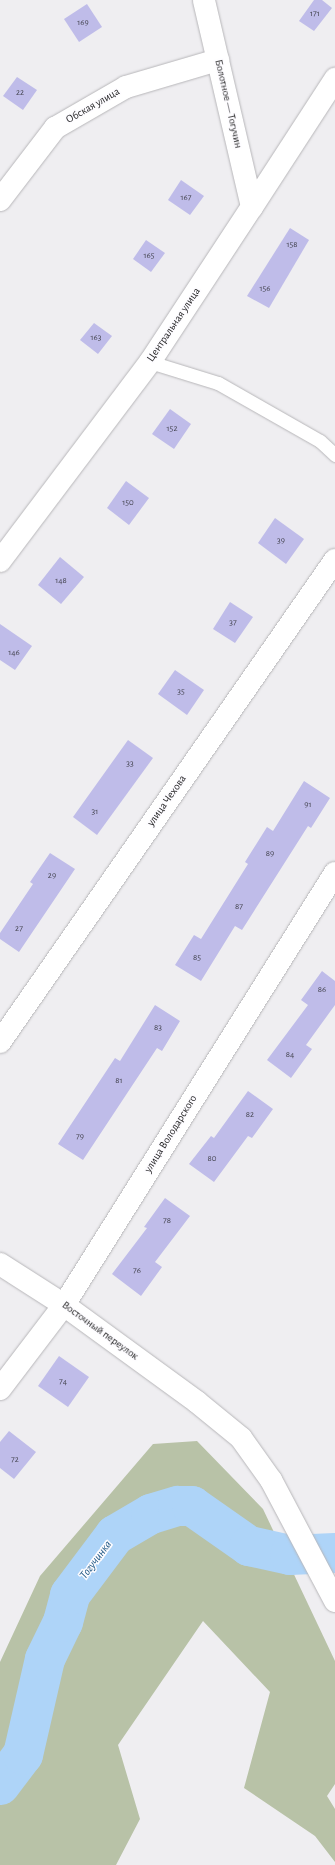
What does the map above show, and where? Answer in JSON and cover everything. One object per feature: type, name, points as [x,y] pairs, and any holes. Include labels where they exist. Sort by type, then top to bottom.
[{"type":"street","name":"Болотное — Тогучин","points":[[204,0],[252,207]]},
{"type":"street","name":"Обская улица","points":[[0,200],[55,128],[126,87],[218,60]]},
{"type":"street","name":"Центральная улица","points":[[0,561],[150,362],[335,79]]},
{"type":"street","name":"улица Чехова","points":[[0,1042],[335,560]]},
{"type":"street","name":"улица Володарского","points":[[0,1389],[64,1305],[335,873]]},
{"type":"street","name":"Восточный переулок","points":[[0,1264],[64,1305],[197,1402],[241,1438],[271,1480],[300,1530],[335,1601]]},
{"type":"lane","points":[[150,362],[218,383],[320,441],[335,455]]},
{"type":"green space","points":[[197,1441],[263,1509],[335,1661],[335,1784],[327,1796],[335,1809],[335,1862],[315,1836],[244,1788],[270,1692],[203,1621],[118,1745],[140,1819],[116,1865],[0,1865],[0,1662],[40,1576],[153,1444]]},
{"type":"building","points":[[314,0],[322,0],[332,8],[314,31],[299,21]]},
{"type":"building","points":[[87,4],[102,27],[79,42],[64,19]]},
{"type":"building","points":[[17,77],[37,90],[23,110],[3,96]]},
{"type":"building","points":[[181,180],[204,196],[190,215],[168,200]]},
{"type":"building","points":[[290,228],[309,240],[269,308],[247,296]]},
{"type":"building","points":[[146,240],[165,253],[151,272],[133,259]]},
{"type":"building","points":[[94,323],[112,336],[98,354],[80,340]]},
{"type":"building","points":[[170,409],[191,424],[174,449],[152,434]]},
{"type":"building","points":[[126,481],[149,498],[129,525],[107,508]]},
{"type":"building","points":[[275,518],[304,539],[286,564],[258,543]]},
{"type":"building","points":[[60,557],[84,577],[61,604],[38,585]]},
{"type":"building","points":[[230,602],[253,617],[235,643],[213,629]]},
{"type":"building","points":[[0,624],[32,646],[15,670],[0,660]]},
{"type":"building","points":[[175,670],[204,690],[187,715],[158,694]]},
{"type":"building","points":[[128,740],[153,758],[97,835],[73,817]]},
{"type":"building","points":[[304,781],[330,798],[311,828],[308,826],[242,930],[235,926],[201,981],[175,965],[194,935],[201,939],[248,864],[245,862],[267,827],[273,831]]},
{"type":"building","points":[[50,853],[75,869],[19,952],[0,939],[0,933],[33,884],[30,882]]},
{"type":"building","points":[[322,971],[335,981],[335,1005],[306,1045],[312,1049],[291,1078],[267,1060],[308,1005],[301,1000]]},
{"type":"building","points":[[155,1005],[180,1021],[162,1051],[157,1048],[83,1160],[58,1144],[115,1058],[120,1061]]},
{"type":"building","points":[[248,1091],[273,1109],[252,1138],[248,1136],[214,1182],[189,1164],[211,1136],[214,1138]]},
{"type":"building","points":[[165,1198],[190,1216],[155,1262],[162,1267],[141,1296],[112,1274],[147,1228],[144,1227]]},
{"type":"building","points":[[59,1356],[89,1377],[68,1407],[38,1386]]},
{"type":"building","points":[[9,1431],[36,1452],[14,1479],[0,1468],[0,1442]]},
{"type":"waterway","name":"Тогучинка","points":[[0,1785],[23,1755],[45,1659],[63,1622],[70,1595],[115,1535],[151,1514],[178,1506],[192,1506],[249,1546],[290,1555],[335,1553]]}]
